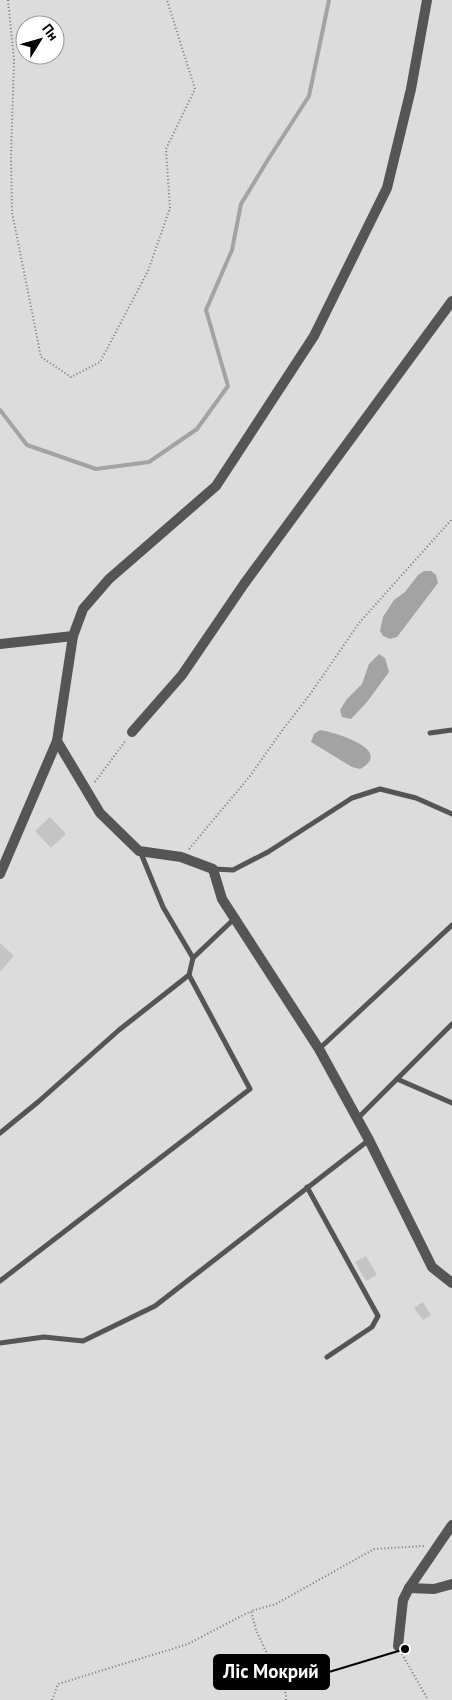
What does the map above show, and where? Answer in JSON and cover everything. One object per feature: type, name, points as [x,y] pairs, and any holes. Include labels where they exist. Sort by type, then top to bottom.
[{"type":"street","points":[[0,874],[57,741],[73,636],[84,610],[110,579],[216,486],[314,336],[387,188],[411,88],[427,0]]},
{"type":"street","points":[[132,732],[182,675],[244,584],[452,301]]},
{"type":"street","points":[[0,644],[73,636]]},
{"type":"street","points":[[57,741],[100,813],[139,850],[182,857],[213,869],[222,899],[319,1049],[358,1118],[432,1267],[452,1284]]},
{"type":"street","points":[[398,1646],[403,1600],[409,1588],[452,1525]]},
{"type":"street","points":[[409,1588],[434,1589],[452,1584]]},
{"type":"lane","points":[[430,733],[452,730]]},
{"type":"lane","points":[[213,869],[233,870],[268,852],[352,798],[380,789],[416,798],[452,814]]},
{"type":"lane","points":[[139,850],[163,908],[193,958]]},
{"type":"lane","points":[[0,1133],[119,1030],[189,975],[193,958],[235,919]]},
{"type":"lane","points":[[319,1049],[452,925]]},
{"type":"lane","points":[[0,1281],[250,1089],[189,975]]},
{"type":"lane","points":[[358,1118],[451,1027]]},
{"type":"lane","points":[[397,1079],[452,1103]]},
{"type":"lane","points":[[0,1343],[44,1337],[83,1341],[155,1306],[369,1140]]},
{"type":"lane","points":[[307,1188],[378,1316],[372,1327],[327,1357]]},
{"type":"path","points":[[8,0],[14,60],[11,155],[12,212],[41,357],[71,377],[100,362],[148,272],[170,208],[166,149],[196,89],[167,0]]},
{"type":"path","points":[[182,857],[250,776],[359,623],[452,519]]},
{"type":"path","points":[[87,793],[132,732]]},
{"type":"path","points":[[52,1700],[58,1684],[188,1644],[251,1611],[276,1604],[374,1549],[438,1546]]},
{"type":"path","points":[[251,1611],[256,1630],[286,1694],[286,1700]]},
{"type":"path","points":[[398,1646],[428,1700]]},
{"type":"shaded area","points":[[0,0],[452,0],[452,1700],[0,1700]]},
{"type":"shaded area","points":[[424,571],[431,571],[436,575],[438,583],[397,637],[390,639],[383,636],[380,631],[383,617],[394,600],[405,592],[418,575]]},
{"type":"shaded area","points":[[379,654],[385,658],[389,672],[367,702],[351,719],[342,717],[340,710],[347,699],[362,684],[369,664]]},
{"type":"shaded area","points":[[320,730],[337,734],[358,743],[370,755],[369,762],[360,769],[352,767],[311,742],[314,734]]},
{"type":"building","points":[[50,817],[66,834],[51,848],[35,831]]},
{"type":"building","points":[[0,943],[14,956],[0,972]]},
{"type":"building","points":[[366,1256],[377,1275],[366,1281],[355,1262]]},
{"type":"building","points":[[423,1302],[431,1315],[423,1320],[414,1308]]},
{"type":"waterway","points":[[0,410],[27,445],[96,469],[149,462],[197,429],[228,386],[206,310],[232,250],[241,204],[309,96],[329,0]]},
{"type":"place","name":"Ліс Мокрий","points":[[405,1649]]}]
